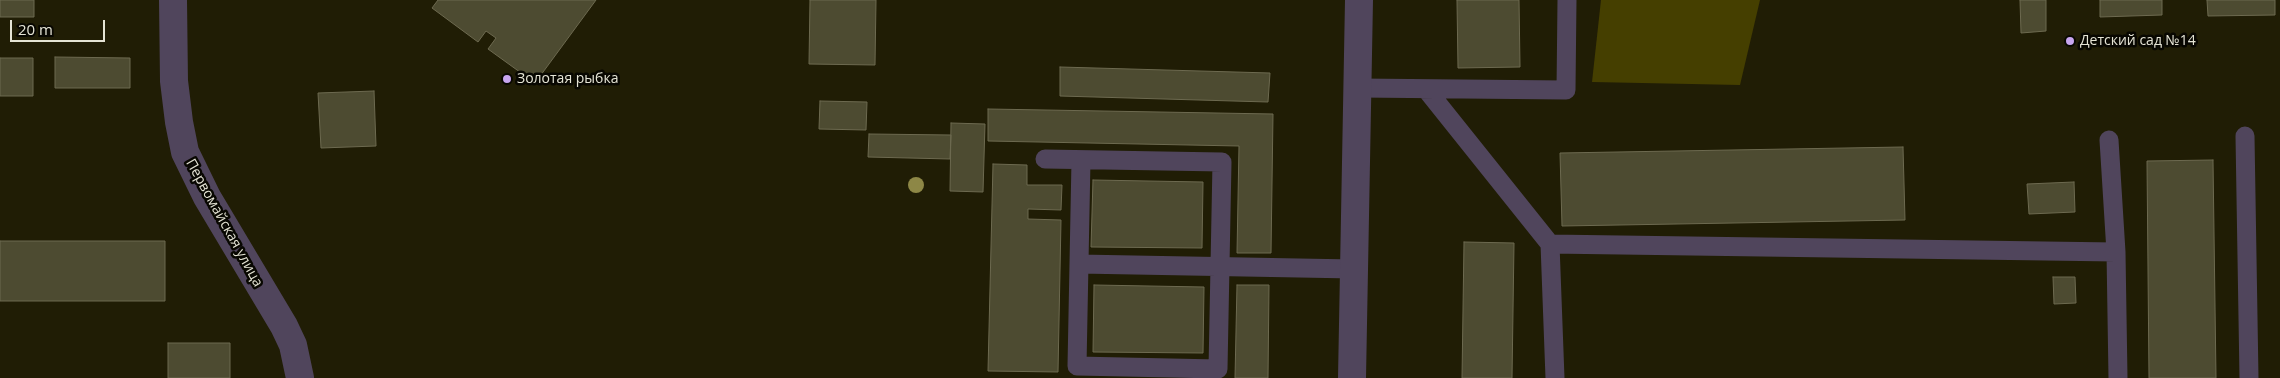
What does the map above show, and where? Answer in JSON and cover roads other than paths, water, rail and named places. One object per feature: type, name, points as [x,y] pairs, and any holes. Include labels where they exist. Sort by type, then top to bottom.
[{"type":"street","name":"Первомайская улица","points":[[172,0],[174,81],[185,152],[203,190],[284,326],[293,345],[300,378]]},
{"type":"street","points":[[1352,378],[1359,0]]},
{"type":"lane","points":[[1358,88],[1566,90],[1567,0]]},
{"type":"lane","points":[[1426,89],[1550,244],[1555,378]]},
{"type":"lane","points":[[2245,136],[2249,378]]},
{"type":"lane","points":[[2109,140],[2116,252],[2118,378]]},
{"type":"lane","points":[[1045,159],[1222,162],[1218,369],[1077,366],[1081,160]]},
{"type":"lane","points":[[1550,244],[2116,252]]},
{"type":"lane","points":[[1079,264],[1354,269]]},
{"type":"place","name":"Детский сад №14","points":[[2070,41]]},
{"type":"place","name":"Золотая рыбка","points":[[507,79]]}]
